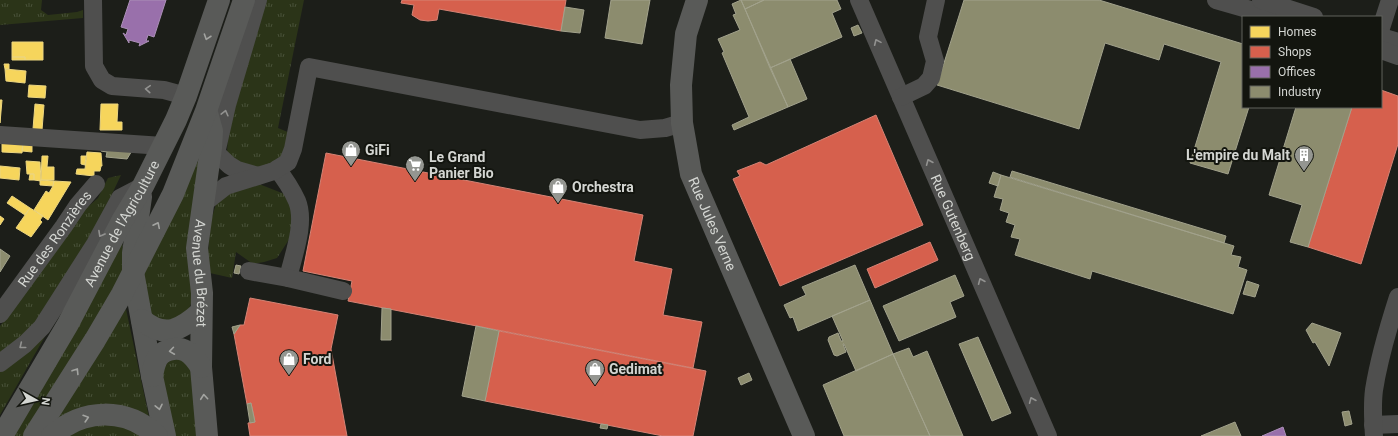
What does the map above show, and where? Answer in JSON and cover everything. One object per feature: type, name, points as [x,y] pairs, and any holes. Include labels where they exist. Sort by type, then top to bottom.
[{"type":"main road","name":"Avenue de l'Agriculture","points":[[2,436],[68,324],[122,221],[143,186],[176,120],[186,96],[219,0]]},
{"type":"main road","points":[[34,436],[95,340],[122,294],[173,194],[206,111],[244,0]]},
{"type":"main road","name":"Rue Jules Verne","points":[[697,0],[686,34],[681,85],[682,123],[691,174],[804,436]]},
{"type":"main road","name":"Avenue du Brézet","points":[[206,111],[210,120],[212,131],[213,151],[203,204],[197,248],[202,293],[201,367],[208,436]]},
{"type":"main road","points":[[143,186],[133,253],[133,272],[152,376],[165,436]]},
{"type":"main road","points":[[142,320],[151,327],[170,330],[182,327],[202,312]]},
{"type":"main road","points":[[152,376],[156,360],[162,353],[170,350],[185,351],[192,356],[201,367]]},
{"type":"main road","points":[[52,436],[71,423],[84,418],[109,414],[122,416],[134,421],[149,429],[157,436]]},
{"type":"street","points":[[93,0],[94,66],[102,80],[112,86],[164,90],[186,96]]},
{"type":"street","points":[[258,0],[213,151],[237,170],[258,176]]},
{"type":"street","name":"Rue Gutenberg","points":[[859,0],[1048,436]]},
{"type":"street","points":[[901,97],[924,86],[932,78],[935,61],[928,37],[936,0]]},
{"type":"street","points":[[1216,0],[1273,8],[1309,16]]},
{"type":"street","points":[[1382,25],[1390,0]]},
{"type":"street","points":[[1382,37],[1398,42]]},
{"type":"street","points":[[1382,50],[1398,56]]},
{"type":"street","points":[[203,204],[226,186],[277,169],[288,162],[293,149],[309,67],[640,130],[665,128],[682,123]]},
{"type":"street","points":[[0,135],[163,146]]},
{"type":"street","points":[[277,169],[298,202],[300,224],[288,278]]},
{"type":"street","name":"Rue des Ronzières","points":[[0,314],[78,205],[96,184]]},
{"type":"street","points":[[0,363],[25,344],[42,327],[95,244],[120,198],[143,186]]},
{"type":"street","points":[[249,271],[288,278],[343,291]]},
{"type":"street","points":[[1398,298],[1384,341],[1378,370],[1374,392],[1374,430],[1398,424]]},
{"type":"green space","points":[[0,0],[42,0],[41,10],[48,15],[83,10],[83,18],[0,25]]},
{"type":"green space","points":[[266,0],[304,0],[278,128],[290,133],[286,153],[274,164],[259,169],[237,167],[227,155],[228,132]]},
{"type":"green space","points":[[205,146],[192,300],[188,312],[166,323],[147,312],[141,281]]},
{"type":"green space","points":[[121,175],[92,236],[41,320],[0,354],[0,326],[10,314],[74,219],[98,198],[108,178]]},
{"type":"green space","points":[[259,184],[287,195],[293,214],[290,238],[277,258],[264,262],[253,264],[236,252],[232,278],[210,273],[208,252],[211,221],[217,200],[232,190]]},
{"type":"green space","points":[[122,242],[125,272],[23,436],[12,436]]},
{"type":"green space","points":[[126,309],[150,422],[49,429]]},
{"type":"green space","points":[[59,312],[0,415],[0,367]]},
{"type":"green space","points":[[174,356],[192,363],[199,436],[172,436],[159,372]]},
{"type":"green space","points":[[105,420],[149,436],[64,436]]},
{"type":"building: Homes","points":[[12,42],[43,42],[43,60],[25,60],[25,57],[12,57]]},
{"type":"building: Homes","points":[[12,57],[25,57],[25,60],[12,60]]},
{"type":"building: Homes","points":[[4,64],[9,64],[9,69],[5,69]]},
{"type":"building: Homes","points":[[5,69],[26,71],[25,83],[6,81]]},
{"type":"building: Homes","points":[[29,85],[46,86],[45,98],[28,97]]},
{"type":"building: Homes","points":[[0,100],[2,100],[0,123]]},
{"type":"building: Homes","points":[[35,104],[44,105],[42,130],[33,129]]},
{"type":"building: Homes","points":[[101,104],[118,104],[117,122],[122,122],[122,130],[100,130]]},
{"type":"building: Homes","points":[[23,141],[32,141],[32,152],[22,151]]},
{"type":"building: Homes","points":[[2,143],[23,144],[22,153],[2,152]]},
{"type":"building: Homes","points":[[87,152],[101,153],[102,166],[100,171],[94,171],[94,176],[76,174],[77,169],[85,169]]},
{"type":"building: Homes","points":[[42,156],[48,156],[47,167],[54,167],[54,180],[41,180]]},
{"type":"building: Homes","points":[[81,156],[86,156],[85,165],[81,164]]},
{"type":"building: Homes","points":[[26,161],[40,162],[41,181],[34,180],[34,174],[27,174]]},
{"type":"building: Homes","points":[[0,166],[20,168],[19,180],[0,178]]},
{"type":"building: Homes","points":[[30,174],[34,174],[34,180],[29,180]]},
{"type":"building: Homes","points":[[40,180],[54,181],[53,186],[40,185]]},
{"type":"building: Homes","points":[[54,181],[71,182],[48,220],[34,210],[46,191],[49,193]]},
{"type":"building: Homes","points":[[12,196],[30,208],[25,215],[7,203]]},
{"type":"building: Homes","points":[[30,208],[43,216],[40,220],[42,222],[31,237],[16,228]]},
{"type":"building: Homes","points":[[0,216],[4,219],[0,225]]},
{"type":"building: Shops","points":[[402,0],[566,0],[561,31],[439,9],[437,20],[420,20],[412,15],[414,5],[401,3]]},
{"type":"building: Shops","points":[[1382,90],[1398,96],[1398,144],[1361,264],[1308,247],[1352,108],[1382,108]]},
{"type":"building: Shops","points":[[876,115],[923,225],[780,286],[733,179],[740,176],[737,171],[760,162],[766,165]]},
{"type":"building: Shops","points":[[326,153],[643,215],[634,261],[672,269],[663,315],[702,322],[693,368],[348,301],[352,281],[303,271]]},
{"type":"building: Shops","points":[[930,242],[938,260],[875,288],[867,269]]},
{"type":"building: Shops","name":"Ford","points":[[250,298],[338,315],[331,349],[347,436],[250,436],[248,423],[255,422],[251,403],[247,404],[234,334],[240,325],[244,325]]},
{"type":"building: Shops","name":"Gedimat","points":[[499,331],[706,371],[693,436],[663,436],[485,401]]},
{"type":"building: Offices","points":[[130,0],[166,0],[154,37],[148,35],[146,41],[149,41],[139,46],[140,43],[129,40],[129,43],[123,33],[126,35],[128,29],[121,27]]},
{"type":"building: Offices","points":[[1283,427],[1286,436],[1262,436]]},
{"type":"building: Industry","points":[[611,0],[650,0],[642,44],[605,38]]},
{"type":"building: Industry","points":[[741,0],[764,0],[745,9]]},
{"type":"building: Industry","points":[[741,0],[788,107],[734,130],[732,125],[749,117],[722,53],[724,52],[718,39],[740,30],[733,15],[736,14],[732,4]]},
{"type":"building: Industry","points":[[764,0],[837,0],[841,9],[832,13],[842,37],[770,68],[745,9]]},
{"type":"building: Industry","points":[[964,0],[1099,0],[1242,44],[1242,108],[1249,108],[1228,174],[1190,163],[1221,62],[1164,44],[1159,60],[1105,43],[1079,129],[937,85]]},
{"type":"building: Industry","points":[[565,7],[584,10],[580,33],[561,31]]},
{"type":"building: Industry","points":[[858,25],[862,33],[854,36],[851,28]]},
{"type":"building: Industry","points":[[790,59],[807,99],[788,107],[770,68]]},
{"type":"building: Industry","name":"L'empire du Malt","points":[[1296,108],[1352,108],[1308,247],[1290,242],[1302,205],[1269,195]]},
{"type":"building: Industry","points":[[102,146],[133,149],[127,159],[106,157],[107,152],[101,151]]},
{"type":"building: Industry","points":[[1012,171],[1226,236],[1224,243],[1010,177]]},
{"type":"building: Industry","points":[[993,172],[1001,175],[998,186],[989,183]]},
{"type":"building: Industry","points":[[1001,175],[1234,246],[1231,255],[1241,257],[1238,267],[1247,270],[1233,314],[1092,271],[1090,279],[1015,255],[1020,239],[1011,237],[1015,225],[1006,222],[1009,213],[1000,210],[1003,199],[994,197]]},
{"type":"building: Industry","points":[[0,249],[10,256],[0,272]]},
{"type":"building: Industry","points":[[236,265],[241,266],[239,274],[234,273]]},
{"type":"building: Industry","points":[[855,265],[870,300],[798,331],[793,317],[790,318],[784,305],[806,295],[802,287]]},
{"type":"building: Industry","points":[[955,275],[964,296],[950,302],[956,317],[899,341],[883,306]]},
{"type":"building: Industry","points":[[1247,281],[1259,285],[1255,297],[1243,294]]},
{"type":"building: Industry","points":[[870,300],[893,354],[856,371],[844,344],[846,352],[837,356],[834,355],[828,340],[829,337],[838,333],[841,341],[843,341],[832,316]]},
{"type":"building: Industry","points":[[382,308],[391,309],[391,340],[381,340]]},
{"type":"building: Industry","points":[[1312,323],[1341,333],[1329,366],[1306,330]]},
{"type":"building: Industry","points":[[240,325],[234,334],[232,327]]},
{"type":"building: Industry","points":[[476,326],[499,331],[485,401],[462,396]]},
{"type":"building: Industry","points":[[978,337],[1011,413],[992,421],[959,344]]},
{"type":"building: Industry","points":[[909,348],[913,357],[927,351],[963,436],[930,436],[893,354]]},
{"type":"building: Industry","points":[[893,354],[930,436],[844,436],[823,385]]},
{"type":"building: Industry","points":[[749,373],[752,380],[741,385],[738,378]]},
{"type":"building: Industry","points":[[251,403],[255,422],[250,423],[247,404]]},
{"type":"building: Industry","points":[[1349,411],[1352,424],[1345,426],[1342,412]]},
{"type":"building: Industry","points":[[1235,422],[1241,436],[1201,436]]},
{"type":"building: Industry","points":[[601,424],[608,425],[607,429],[600,428]]},
{"type":"place","name":"GiFi","points":[[351,167]]},
{"type":"place","name":"L'empire du Malt","points":[[1304,172]]},
{"type":"place","name":"Le Grand Panier Bio","points":[[415,182]]},
{"type":"place","name":"Orchestra","points":[[558,204]]},
{"type":"place","name":"Ford","points":[[289,376]]},
{"type":"place","name":"Gedimat","points":[[595,386]]}]
